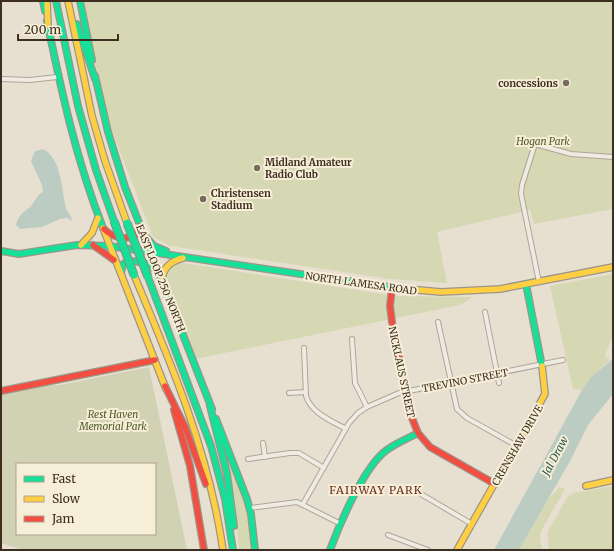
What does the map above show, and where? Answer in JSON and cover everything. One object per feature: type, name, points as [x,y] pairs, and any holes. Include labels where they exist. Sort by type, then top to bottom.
[{"type":"main road","points":[[43,1],[58,77],[74,143],[100,221],[155,360],[182,434],[190,466],[204,550]]},
{"type":"main road","points":[[47,1],[48,25]]},
{"type":"main road","points":[[56,1],[85,133],[114,221],[134,276],[157,331],[203,458],[218,516],[222,550]]},
{"type":"main road","points":[[68,1],[92,116],[105,162],[211,446],[226,504],[234,550]]},
{"type":"main road","points":[[72,1],[80,37],[95,79]]},
{"type":"main road","name":"EAST LOOP 250 NORTH","points":[[80,1],[95,79],[117,161],[136,217],[250,508],[255,550]]},
{"type":"main road","points":[[100,221],[109,234],[130,238],[139,232],[136,217]]},
{"type":"main road","points":[[81,245],[96,228],[100,221]]},
{"type":"main road","points":[[141,229],[154,246],[186,257]]},
{"type":"main road","points":[[93,245],[115,260]]},
{"type":"main road","name":"NORTH LAMESA ROAD","points":[[1,251],[19,254],[66,246],[110,246],[392,288],[461,292],[526,284],[613,267]]},
{"type":"main road","points":[[162,282],[163,273],[168,265],[186,257]]},
{"type":"main road","points":[[121,275],[122,266],[128,261],[148,264],[155,268],[162,282]]},
{"type":"main road","name":"CRENSHAW DRIVE","points":[[457,550],[545,396],[546,384],[526,284]]},
{"type":"main road","name":"NICKLAUS STREET","points":[[392,288],[390,306],[392,322],[412,420],[418,433],[424,442],[433,449],[495,484]]},
{"type":"main road","points":[[1,391],[155,360]]},
{"type":"main road","points":[[165,386],[185,427],[200,467],[213,509],[222,550]]},
{"type":"main road","points":[[210,406],[230,486],[234,550]]},
{"type":"main road","points":[[330,550],[341,524],[379,457],[386,451],[418,433]]},
{"type":"main road","points":[[586,486],[613,480]]},
{"type":"street","points":[[1,79],[30,80],[58,77]]},
{"type":"street","points":[[538,282],[521,194],[522,185],[534,144],[571,154],[613,157]]},
{"type":"street","points":[[486,312],[499,383]]},
{"type":"street","points":[[438,322],[455,404],[462,415],[517,446]]},
{"type":"street","points":[[352,339],[355,383],[367,407]]},
{"type":"street","points":[[304,348],[308,403],[314,410],[346,429]]},
{"type":"street","name":"TREVINO STREET","points":[[303,504],[346,429],[354,417],[367,407],[388,396],[563,360]]},
{"type":"street","points":[[289,393],[306,392]]},
{"type":"street","points":[[263,443],[265,457]]},
{"type":"street","points":[[248,459],[299,453],[324,468]]},
{"type":"street","points":[[414,490],[472,524]]},
{"type":"street","points":[[250,508],[289,502],[303,504],[341,524]]},
{"type":"street","points":[[388,535],[428,550]]},
{"type":"green space","name":"Hogan Park","points":[[82,1],[613,1],[613,209],[534,224],[530,210],[437,232],[447,283],[390,279],[170,246],[153,237],[106,115]]},
{"type":"green space","points":[[177,262],[395,296],[473,297],[460,305],[195,359],[164,279],[170,265]]},
{"type":"green space","points":[[613,274],[613,335],[605,355],[610,360],[591,377],[582,390],[573,389],[550,286]]},
{"type":"green space","name":"Rest Haven Memorial Park","points":[[149,367],[187,550],[23,550],[1,543],[1,392],[31,386],[60,385]]},
{"type":"green space","points":[[224,447],[247,509],[252,550],[239,550],[235,503]]},
{"type":"green space","points":[[613,486],[613,550],[549,550],[547,533],[568,496],[574,493]]},
{"type":"green space","points":[[560,487],[565,489],[541,531],[540,538],[542,550],[519,550],[549,498]]},
{"type":"water","points":[[43,149],[54,159],[60,175],[66,208],[72,221],[67,218],[60,219],[42,227],[20,229],[16,225],[19,216],[32,205],[38,195],[43,192],[42,185],[31,161],[35,151]]},
{"type":"water","name":"Jal Draw","points":[[613,359],[613,394],[588,425],[570,461],[519,550],[494,550],[582,390],[591,377]]},
{"type":"traffic: fast","points":[[43,1],[45,11]]},
{"type":"traffic: fast","points":[[56,1],[78,106],[96,170],[114,221]]},
{"type":"traffic: fast","points":[[80,1],[92,60]]},
{"type":"traffic: fast","points":[[47,21],[77,151],[103,228]]},
{"type":"traffic: fast","points":[[77,24],[95,79]]},
{"type":"traffic: fast","points":[[95,76],[108,132],[125,187],[212,409]]},
{"type":"traffic: fast","points":[[114,221],[134,275]]},
{"type":"traffic: fast","points":[[127,223],[148,277]]},
{"type":"traffic: fast","points":[[146,237],[154,246],[166,251]]},
{"type":"traffic: fast","points":[[1,251],[19,254],[77,245],[109,246],[396,288]]},
{"type":"traffic: fast","points":[[121,273],[123,264],[131,261],[144,263],[155,269]]},
{"type":"traffic: fast","points":[[148,277],[211,446],[225,499],[233,550]]},
{"type":"traffic: fast","points":[[526,284],[542,366]]},
{"type":"traffic: fast","points":[[210,406],[227,474],[234,526]]},
{"type":"traffic: fast","points":[[216,419],[247,499],[251,514],[255,550]]},
{"type":"traffic: fast","points":[[330,550],[352,498],[367,472],[383,453],[391,447],[418,433]]},
{"type":"traffic: slow","points":[[47,1],[48,25]]},
{"type":"traffic: slow","points":[[68,1],[92,116],[105,161],[127,223]]},
{"type":"traffic: slow","points":[[81,245],[92,233],[98,218]]},
{"type":"traffic: slow","points":[[103,228],[166,389]]},
{"type":"traffic: slow","points":[[162,280],[168,265],[183,258]]},
{"type":"traffic: slow","points":[[396,288],[441,292],[500,289],[613,267]]},
{"type":"traffic: slow","points":[[134,275],[188,410],[209,479],[223,550]]},
{"type":"traffic: slow","points":[[457,550],[545,394],[542,366]]},
{"type":"traffic: slow","points":[[586,486],[613,480]]},
{"type":"traffic: jam","points":[[104,229],[112,235],[125,238],[137,234],[139,226]]},
{"type":"traffic: jam","points":[[93,245],[114,260]]},
{"type":"traffic: jam","points":[[392,288],[390,306],[392,322],[410,413],[418,433],[430,447],[495,484]]},
{"type":"traffic: jam","points":[[1,391],[155,360]]},
{"type":"traffic: jam","points":[[165,386],[185,427],[206,484]]},
{"type":"traffic: jam","points":[[174,410],[190,466],[204,550]]},
{"type":"place","name":"concessions","points":[[566,83]]},
{"type":"place","name":"Midland Amateur Radio Club","points":[[257,168]]},
{"type":"place","name":"Christensen Stadium","points":[[203,199]]},
{"type":"district","name":"FAIRWAY PARK","points":[[376,490]]}]
